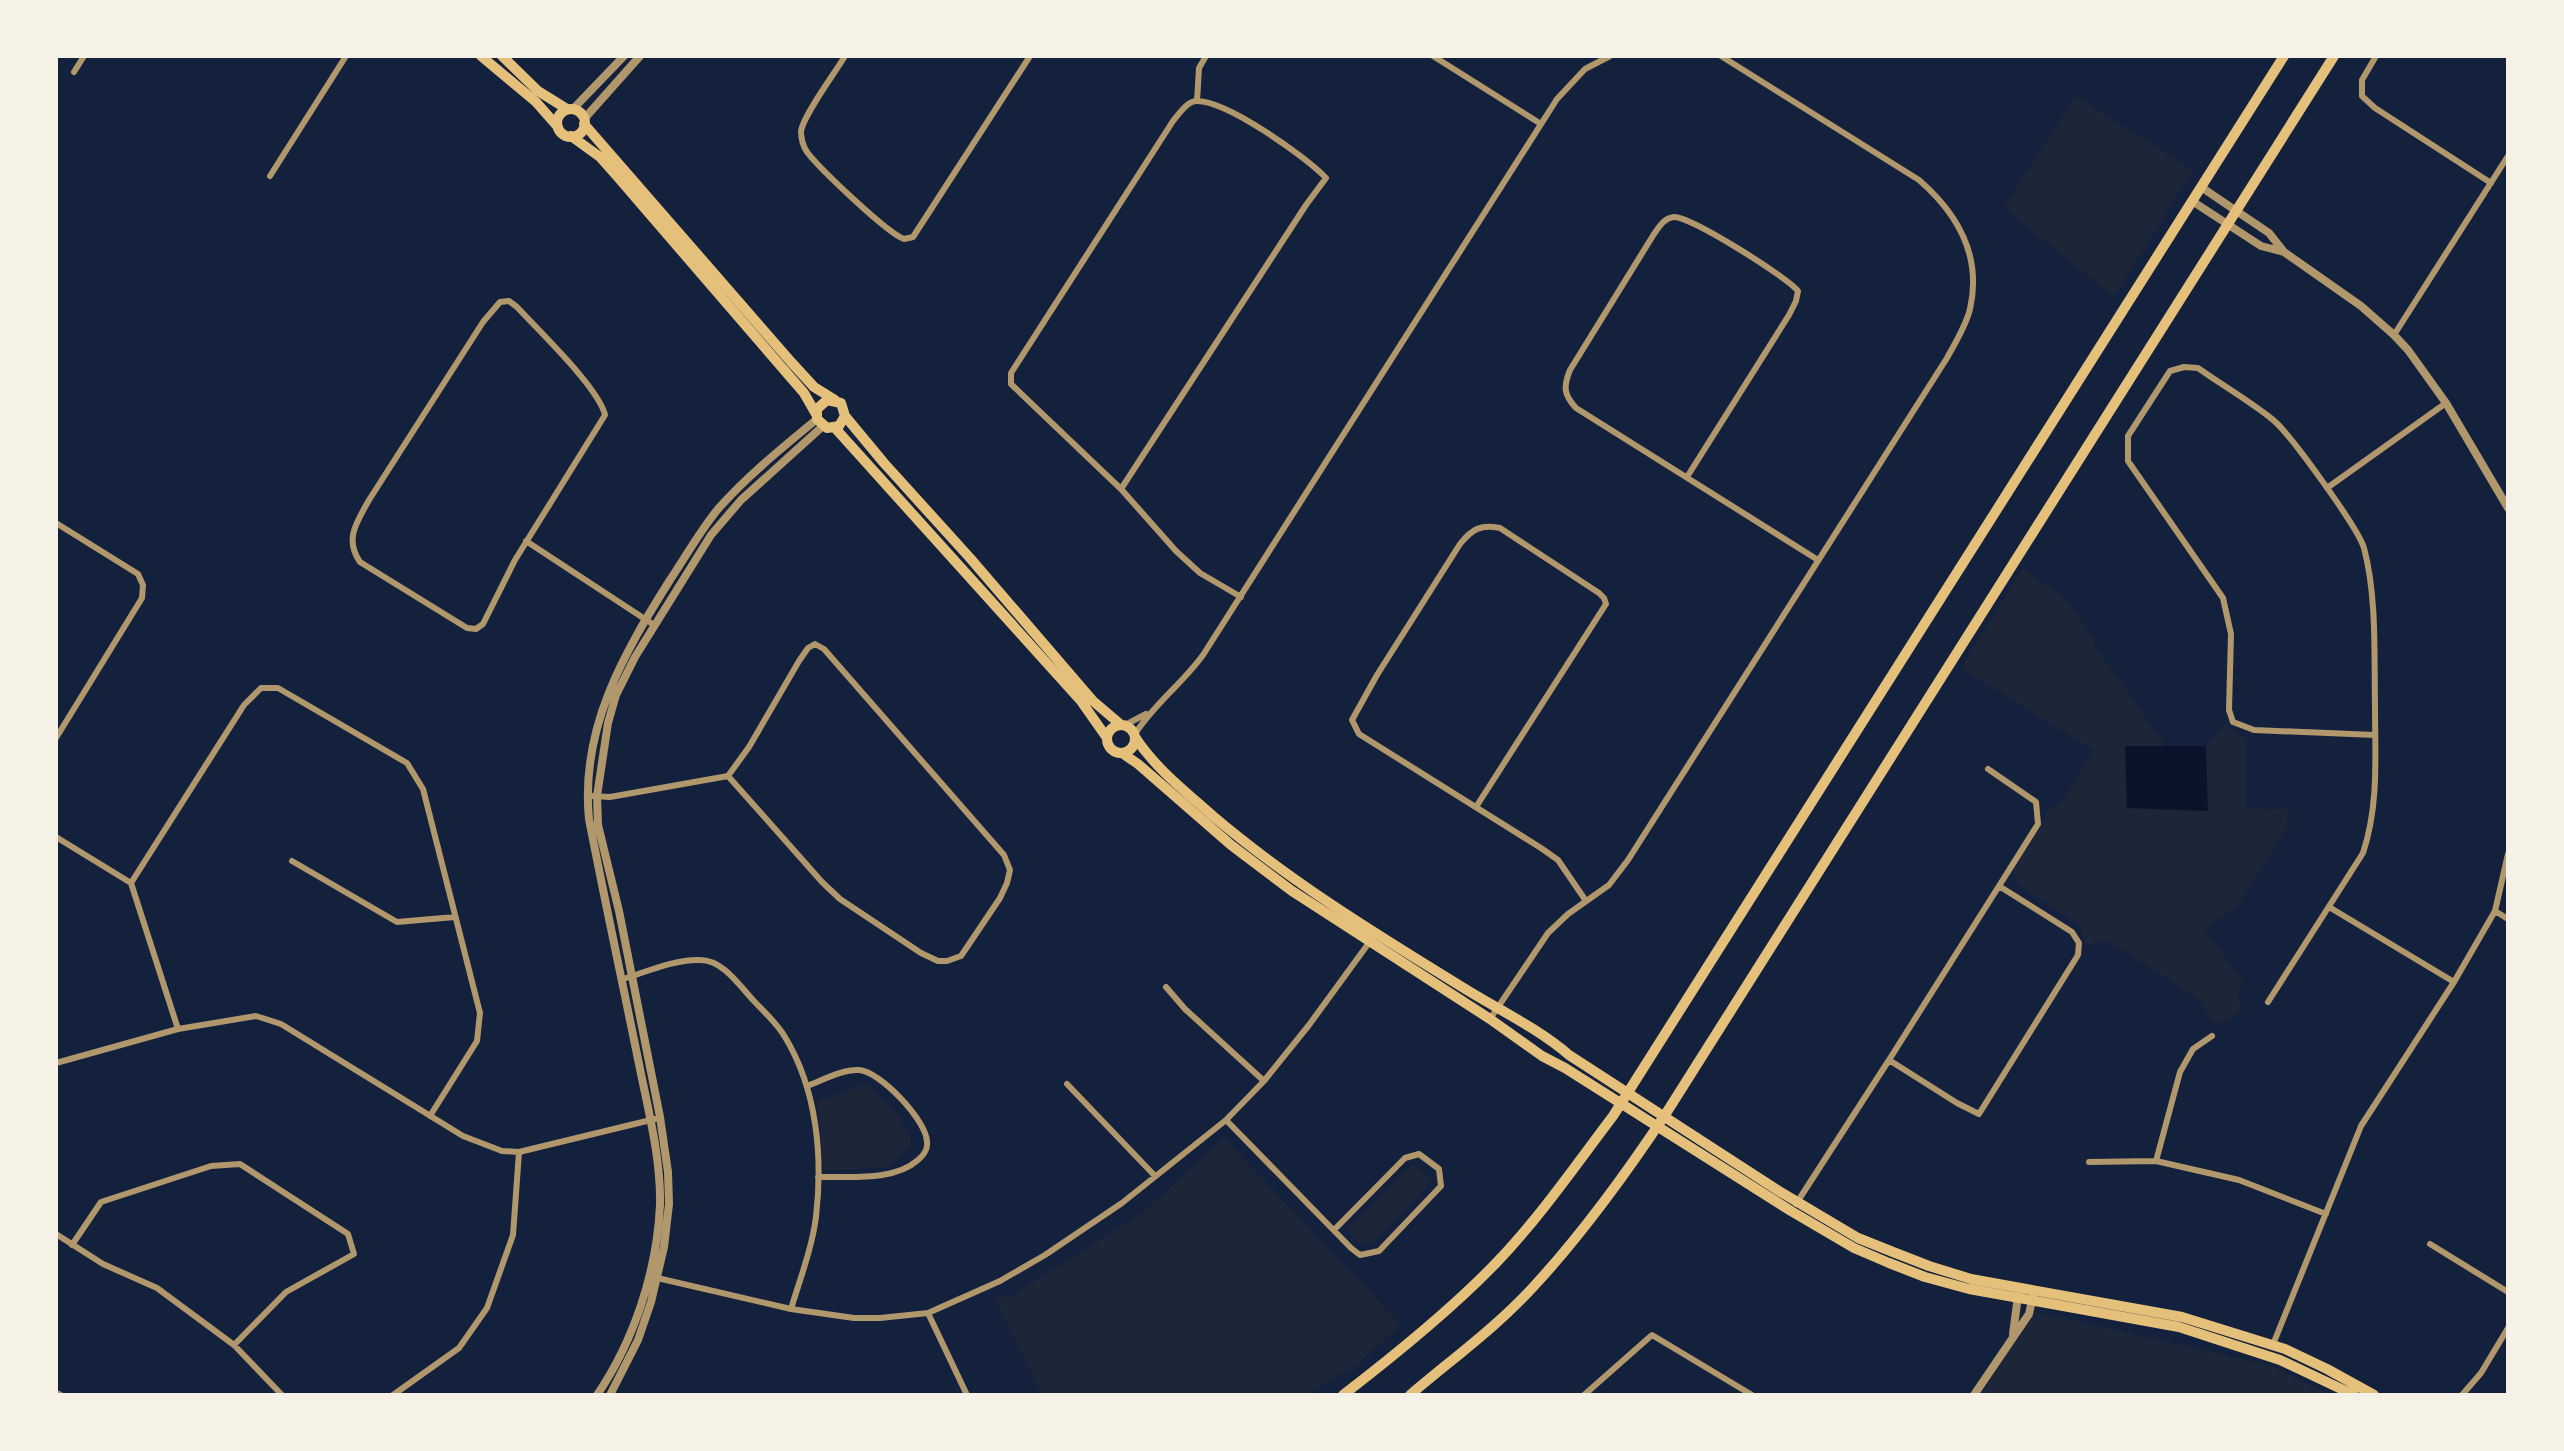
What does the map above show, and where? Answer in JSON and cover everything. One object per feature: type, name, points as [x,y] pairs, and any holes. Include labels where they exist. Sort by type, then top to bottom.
[{"type":"main road","points":[[481,56],[536,102],[563,134],[571,136],[600,157],[804,393],[819,420],[835,428],[1081,701],[1107,738],[1110,748],[1138,764],[1263,872],[1547,1036],[1569,1055],[1665,1115],[1854,1248],[1925,1277],[1969,1289],[2033,1296],[2271,1350],[2327,1368],[2374,1395]]},
{"type":"main road","points":[[502,56],[538,90],[578,111],[584,122],[814,387],[844,407],[845,416],[842,423],[835,428]]},
{"type":"main road","points":[[1343,1395],[1418,1334],[1496,1263],[1578,1164],[1629,1092],[2284,56]]},
{"type":"main road","points":[[1410,1395],[1499,1320],[1534,1286],[1619,1184],[2334,56]]},
{"type":"main road","points":[[558,127],[560,114],[570,109]]},
{"type":"main road","points":[[571,136],[580,133],[584,122]]},
{"type":"main road","points":[[819,420],[822,402],[837,400]]},
{"type":"main road","points":[[845,416],[1093,701],[1135,736],[1158,769],[1262,857],[1542,1056],[1794,1207]]},
{"type":"main road","points":[[1107,738],[1111,729],[1122,725]]},
{"type":"main road","points":[[1122,753],[1131,749],[1135,736]]},
{"type":"main road","points":[[2271,1350],[2354,1395]]},
{"type":"street","points":[[74,72],[84,56]]},
{"type":"street","points":[[270,176],[346,56]]},
{"type":"street","points":[[570,109],[624,56]]},
{"type":"street","points":[[584,122],[640,56]]},
{"type":"street","points":[[845,56],[806,119],[802,131],[803,143],[815,161],[886,229],[904,239],[912,237],[918,229],[1030,56]]},
{"type":"street","points":[[1197,101],[1196,81],[1206,56]]},
{"type":"street","points":[[1433,56],[1541,124]]},
{"type":"street","points":[[1135,736],[1148,713],[1191,671],[1241,597],[1541,124],[1570,83],[1585,69],[1610,56]]},
{"type":"street","points":[[1490,1019],[1548,933],[1609,885],[1628,860],[1956,341],[1970,310],[1972,265],[1956,219],[1934,194],[1919,180],[1721,56]]},
{"type":"street","points":[[2375,56],[2362,80],[2362,96],[2375,108],[2491,183]]},
{"type":"street","points":[[1121,489],[1326,178],[1313,165],[1225,107],[1190,102],[1173,121],[1011,373],[1011,384],[1121,489],[1192,566],[1241,597]]},
{"type":"street","points":[[2394,335],[2508,156]]},
{"type":"street","points":[[2201,187],[2269,233],[2284,252],[2361,306],[2394,335],[2446,403],[2508,509]]},
{"type":"street","points":[[2192,201],[2261,246],[2284,252]]},
{"type":"street","points":[[1687,477],[1789,315],[1798,291],[1784,278],[1699,226],[1683,218],[1671,217],[1663,222],[1654,234],[1570,370],[1564,390],[1567,398],[1576,408],[1818,560]]},
{"type":"street","points":[[509,301],[596,394],[603,405],[605,415],[526,541],[489,614],[476,629],[467,628],[439,612],[360,562],[353,552],[351,542],[369,500],[483,322],[500,302],[509,301]]},
{"type":"street","points":[[2268,1002],[2362,853],[2375,803],[2375,735],[2374,615],[2364,545],[2328,488],[2274,421],[2197,368],[2184,366],[2170,371],[2128,436],[2128,461],[2223,597],[2231,634],[2229,710],[2233,722],[2254,730],[2375,735]]},
{"type":"street","points":[[2328,488],[2446,403]]},
{"type":"street","points":[[597,1395],[624,1348],[653,1277],[660,1205],[658,1174],[627,978],[592,796],[593,746],[603,708],[621,661],[720,507],[819,420]]},
{"type":"street","points":[[592,796],[616,695],[654,625],[721,521],[819,420]]},
{"type":"street","points":[[56,523],[138,574],[144,585],[142,598],[56,738]]},
{"type":"street","points":[[1476,807],[1606,604],[1599,593],[1500,528],[1491,527],[1480,527],[1469,532],[1460,544],[1377,675],[1352,720],[1359,734],[1558,860],[1586,901]]},
{"type":"street","points":[[526,541],[654,625]]},
{"type":"street","points":[[592,796],[610,797],[728,776],[799,661],[808,648],[815,644],[824,649],[1004,855],[1010,870],[1007,883],[961,956],[937,961],[840,899],[728,776]]},
{"type":"street","points":[[131,883],[244,705],[261,688],[278,688],[407,763],[423,789],[480,1013],[477,1041],[430,1116]]},
{"type":"street","points":[[1122,725],[1148,713]]},
{"type":"street","points":[[1794,1207],[2038,824],[2036,803],[1988,769]]},
{"type":"street","points":[[56,837],[131,883],[178,1029]]},
{"type":"street","points":[[2271,1350],[2361,1126],[2454,982],[2495,911],[2508,854]]},
{"type":"street","points":[[292,861],[397,922],[455,917]]},
{"type":"street","points":[[1889,1060],[1979,1114],[1989,1101],[2078,955],[2079,943],[2072,932],[1999,887]]},
{"type":"street","points":[[2329,907],[2454,982]]},
{"type":"street","points":[[2495,911],[2508,919]]},
{"type":"street","points":[[653,1277],[791,1309],[854,1318],[928,1313],[1000,1281],[1045,1255],[1122,1203],[1226,1120],[1264,1081],[1309,1025],[1373,937]]},
{"type":"street","points":[[627,978],[679,963],[701,960],[715,963],[730,975],[783,1034],[813,1100],[818,1177],[816,1218],[791,1309]]},
{"type":"street","points":[[610,1395],[638,1340],[669,1204],[668,1172],[660,1117],[627,978]]},
{"type":"street","points":[[1166,987],[1185,1009],[1264,1081]]},
{"type":"street","points":[[56,1063],[178,1029],[256,1016],[281,1024],[430,1116],[483,1146],[502,1151],[519,1152],[660,1117]]},
{"type":"street","points":[[2156,1161],[2180,1072],[2193,1049],[2212,1036]]},
{"type":"street","points":[[807,1086],[845,1072],[859,1070],[873,1074],[915,1116],[925,1130],[928,1143],[924,1155],[916,1163],[899,1171],[877,1175],[818,1177]]},
{"type":"street","points":[[1067,1084],[1155,1176]]},
{"type":"street","points":[[1226,1120],[1335,1230],[1360,1255],[1379,1251],[1441,1186],[1439,1169],[1419,1154],[1405,1158],[1335,1230]]},
{"type":"street","points":[[393,1395],[459,1348],[487,1308],[513,1235],[519,1152]]},
{"type":"street","points":[[2090,1162],[2156,1161],[2239,1180],[2326,1214]]},
{"type":"street","points":[[72,1245],[101,1202],[211,1166],[240,1164],[348,1234],[354,1254],[286,1292],[233,1345]]},
{"type":"street","points":[[56,1234],[103,1264],[157,1288],[233,1345],[282,1395]]},
{"type":"street","points":[[2430,1244],[2508,1292]]},
{"type":"street","points":[[2013,1334],[2018,1293]]},
{"type":"street","points":[[1974,1395],[2029,1314],[2033,1296]]},
{"type":"street","points":[[928,1313],[967,1395]]},
{"type":"street","points":[[2462,1395],[2481,1373],[2508,1328]]},
{"type":"street","points":[[1584,1395],[1652,1335],[1752,1395]]},
{"type":"shaded area","points":[[2075,96],[2193,170],[2114,297],[2004,208]]},
{"type":"shaded area","points":[[2023,568],[2068,601],[2095,640],[2094,645],[2166,746],[2125,746],[2207,811],[2206,746],[2225,723],[2246,740],[2245,808],[2287,809],[2287,827],[2237,907],[2204,929],[2243,981],[2237,997],[2243,1009],[2220,1024],[2209,1017],[2200,1000],[2105,939],[2086,946],[2080,925],[2018,884],[2013,870],[2048,811],[2062,801],[2094,751],[1961,668]]},
{"type":"shaded area","points":[[2125,746],[2206,746],[2208,811],[2127,808]]},
{"type":"shaded area","points":[[867,1083],[899,1117],[911,1140],[909,1148],[886,1168],[824,1170],[818,1101]]},
{"type":"shaded area","points":[[1224,1138],[1401,1325],[1359,1363],[1308,1395],[1042,1395],[995,1299],[1012,1295],[1141,1214]]},
{"type":"shaded area","points":[[1413,1164],[1432,1181],[1372,1245],[1357,1242],[1348,1230]]},
{"type":"shaded area","points":[[2033,1311],[2272,1366],[2330,1395],[1981,1395]]}]
